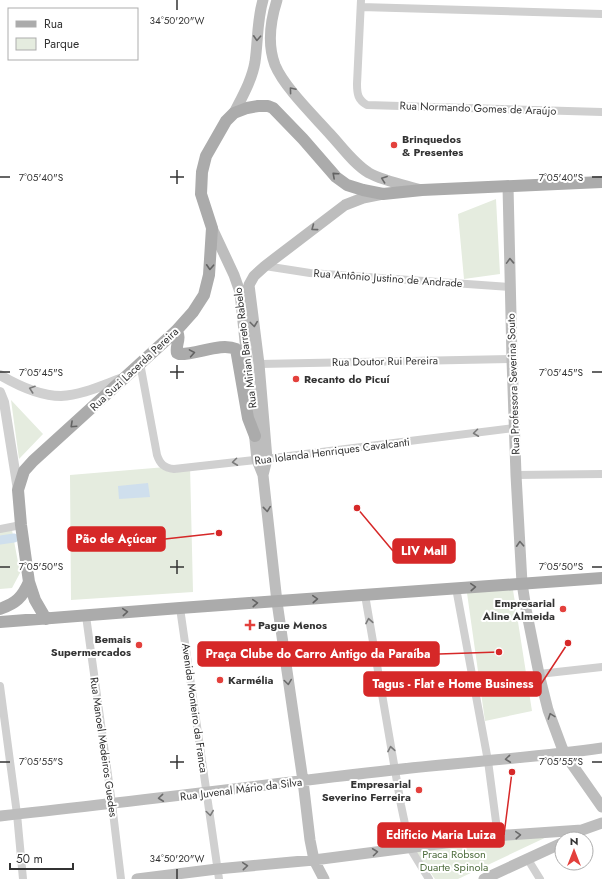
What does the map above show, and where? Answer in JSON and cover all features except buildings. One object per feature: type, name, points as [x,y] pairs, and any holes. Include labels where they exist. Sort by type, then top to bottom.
[{"type":"main road","name":"Rua Mirian Barreto Rabelo","points":[[262,459],[255,436],[240,292],[234,275],[212,228],[201,194],[202,172],[206,156],[226,121],[234,113],[247,84],[254,63],[259,13],[263,0]]},
{"type":"main road","points":[[277,0],[272,15],[270,38],[275,66],[282,78],[358,166],[370,173],[422,190]]},
{"type":"main road","points":[[234,113],[258,106],[268,106],[273,108],[303,139],[336,177],[347,185],[383,194],[422,190],[602,182]]},
{"type":"main road","name":"Rua Professora Severina Souto","points":[[508,186],[514,428],[522,583],[539,674],[548,710],[564,753],[602,807]]},
{"type":"main road","name":"Rua Mirian Barreto Rabelo","points":[[324,879],[314,860],[307,822],[303,781],[277,602],[263,475],[259,364],[249,286],[254,276],[264,266],[346,205],[363,198],[383,194]]},
{"type":"main road","name":"Rua Suzi Lacerda Pereira","points":[[18,490],[22,474],[26,468],[176,331],[193,312],[204,295],[210,275],[212,228]]},
{"type":"main road","points":[[176,331],[179,336],[176,350],[179,354],[220,348],[232,347],[236,349],[248,418],[255,436]]},
{"type":"main road","points":[[18,490],[29,582],[35,600],[46,619]]},
{"type":"main road","points":[[0,622],[602,578]]},
{"type":"main road","points":[[0,609],[10,605],[22,596],[29,582]]},
{"type":"main road","name":"Rua Juvenal Mário da Silva","points":[[0,816],[395,770],[602,748]]},
{"type":"main road","points":[[137,879],[218,874],[314,860],[498,837],[582,830],[602,823]]},
{"type":"main road","points":[[484,879],[554,846]]},
{"type":"street","points":[[361,3],[602,14]]},
{"type":"street","name":"Rua Normando Gomes de Araújo","points":[[361,3],[357,84],[358,97],[361,102],[367,105],[602,112]]},
{"type":"street","name":"Rua Antônio Justino de Andrade","points":[[264,266],[310,273],[511,287]]},
{"type":"street","name":"Rua Doutor Rui Pereira","points":[[259,364],[512,359]]},
{"type":"street","name":"Rua Iolanda Henriques Cavalcanti","points":[[140,363],[157,455],[163,466],[166,468],[174,469],[262,459],[514,428]]},
{"type":"street","points":[[0,375],[28,388],[60,396],[94,389],[123,378]]},
{"type":"street","points":[[0,392],[18,490]]},
{"type":"street","points":[[516,475],[602,474]]},
{"type":"street","points":[[0,528],[21,525]]},
{"type":"street","points":[[456,588],[488,761],[498,837]]},
{"type":"street","points":[[364,595],[410,848],[429,879]]},
{"type":"street","name":"Avenida Monteiro da Franca","points":[[180,608],[218,874]]},
{"type":"street","name":"Rua Manoel Medeiros Guedes","points":[[86,616],[121,879]]},
{"type":"street","points":[[539,674],[602,667]]},
{"type":"street","points":[[0,686],[17,814],[23,879]]},
{"type":"street","points":[[527,858],[540,879]]},
{"type":"green space","points":[[496,199],[500,274],[464,279],[458,214]]},
{"type":"green space","points":[[11,400],[43,434],[19,459]]},
{"type":"green space","points":[[190,465],[193,592],[71,600],[70,475]]},
{"type":"green space","points":[[12,530],[20,573],[12,588],[0,589],[0,532]]},
{"type":"green space","points":[[513,590],[532,711],[485,721],[467,593]]},
{"type":"green space","name":"Praca Robson Duarte Spinola","points":[[551,835],[458,879],[435,879],[412,846]]},
{"type":"water","points":[[148,483],[150,497],[119,499],[118,486]]},
{"type":"waterway","points":[[0,540],[14,538]]},
{"type":"place","name":"Brinquedos & Presentes","points":[[394,145]]},
{"type":"place","name":"Recanto do Picuí","points":[[296,379]]},
{"type":"place","name":"LIV Mall","points":[[357,508]]},
{"type":"place","name":"Pão de Açúcar","points":[[219,533]]},
{"type":"place","name":"Empresarial Aline Almeida","points":[[563,609]]},
{"type":"place","name":"Pague Menos","points":[[250,625]]},
{"type":"place","name":"Tagus - Flat e Home Business","points":[[568,643]]},
{"type":"place","name":"Bemais Supermercados","points":[[139,645]]},
{"type":"place","name":"Praça Clube do Carro Antigo da Paraíba","points":[[499,652]]},
{"type":"place","name":"Karmélia","points":[[220,680]]},
{"type":"place","name":"Edificio Maria Luiza","points":[[512,772]]},
{"type":"place","name":"Empresarial Severino Ferreira","points":[[419,790]]}]
